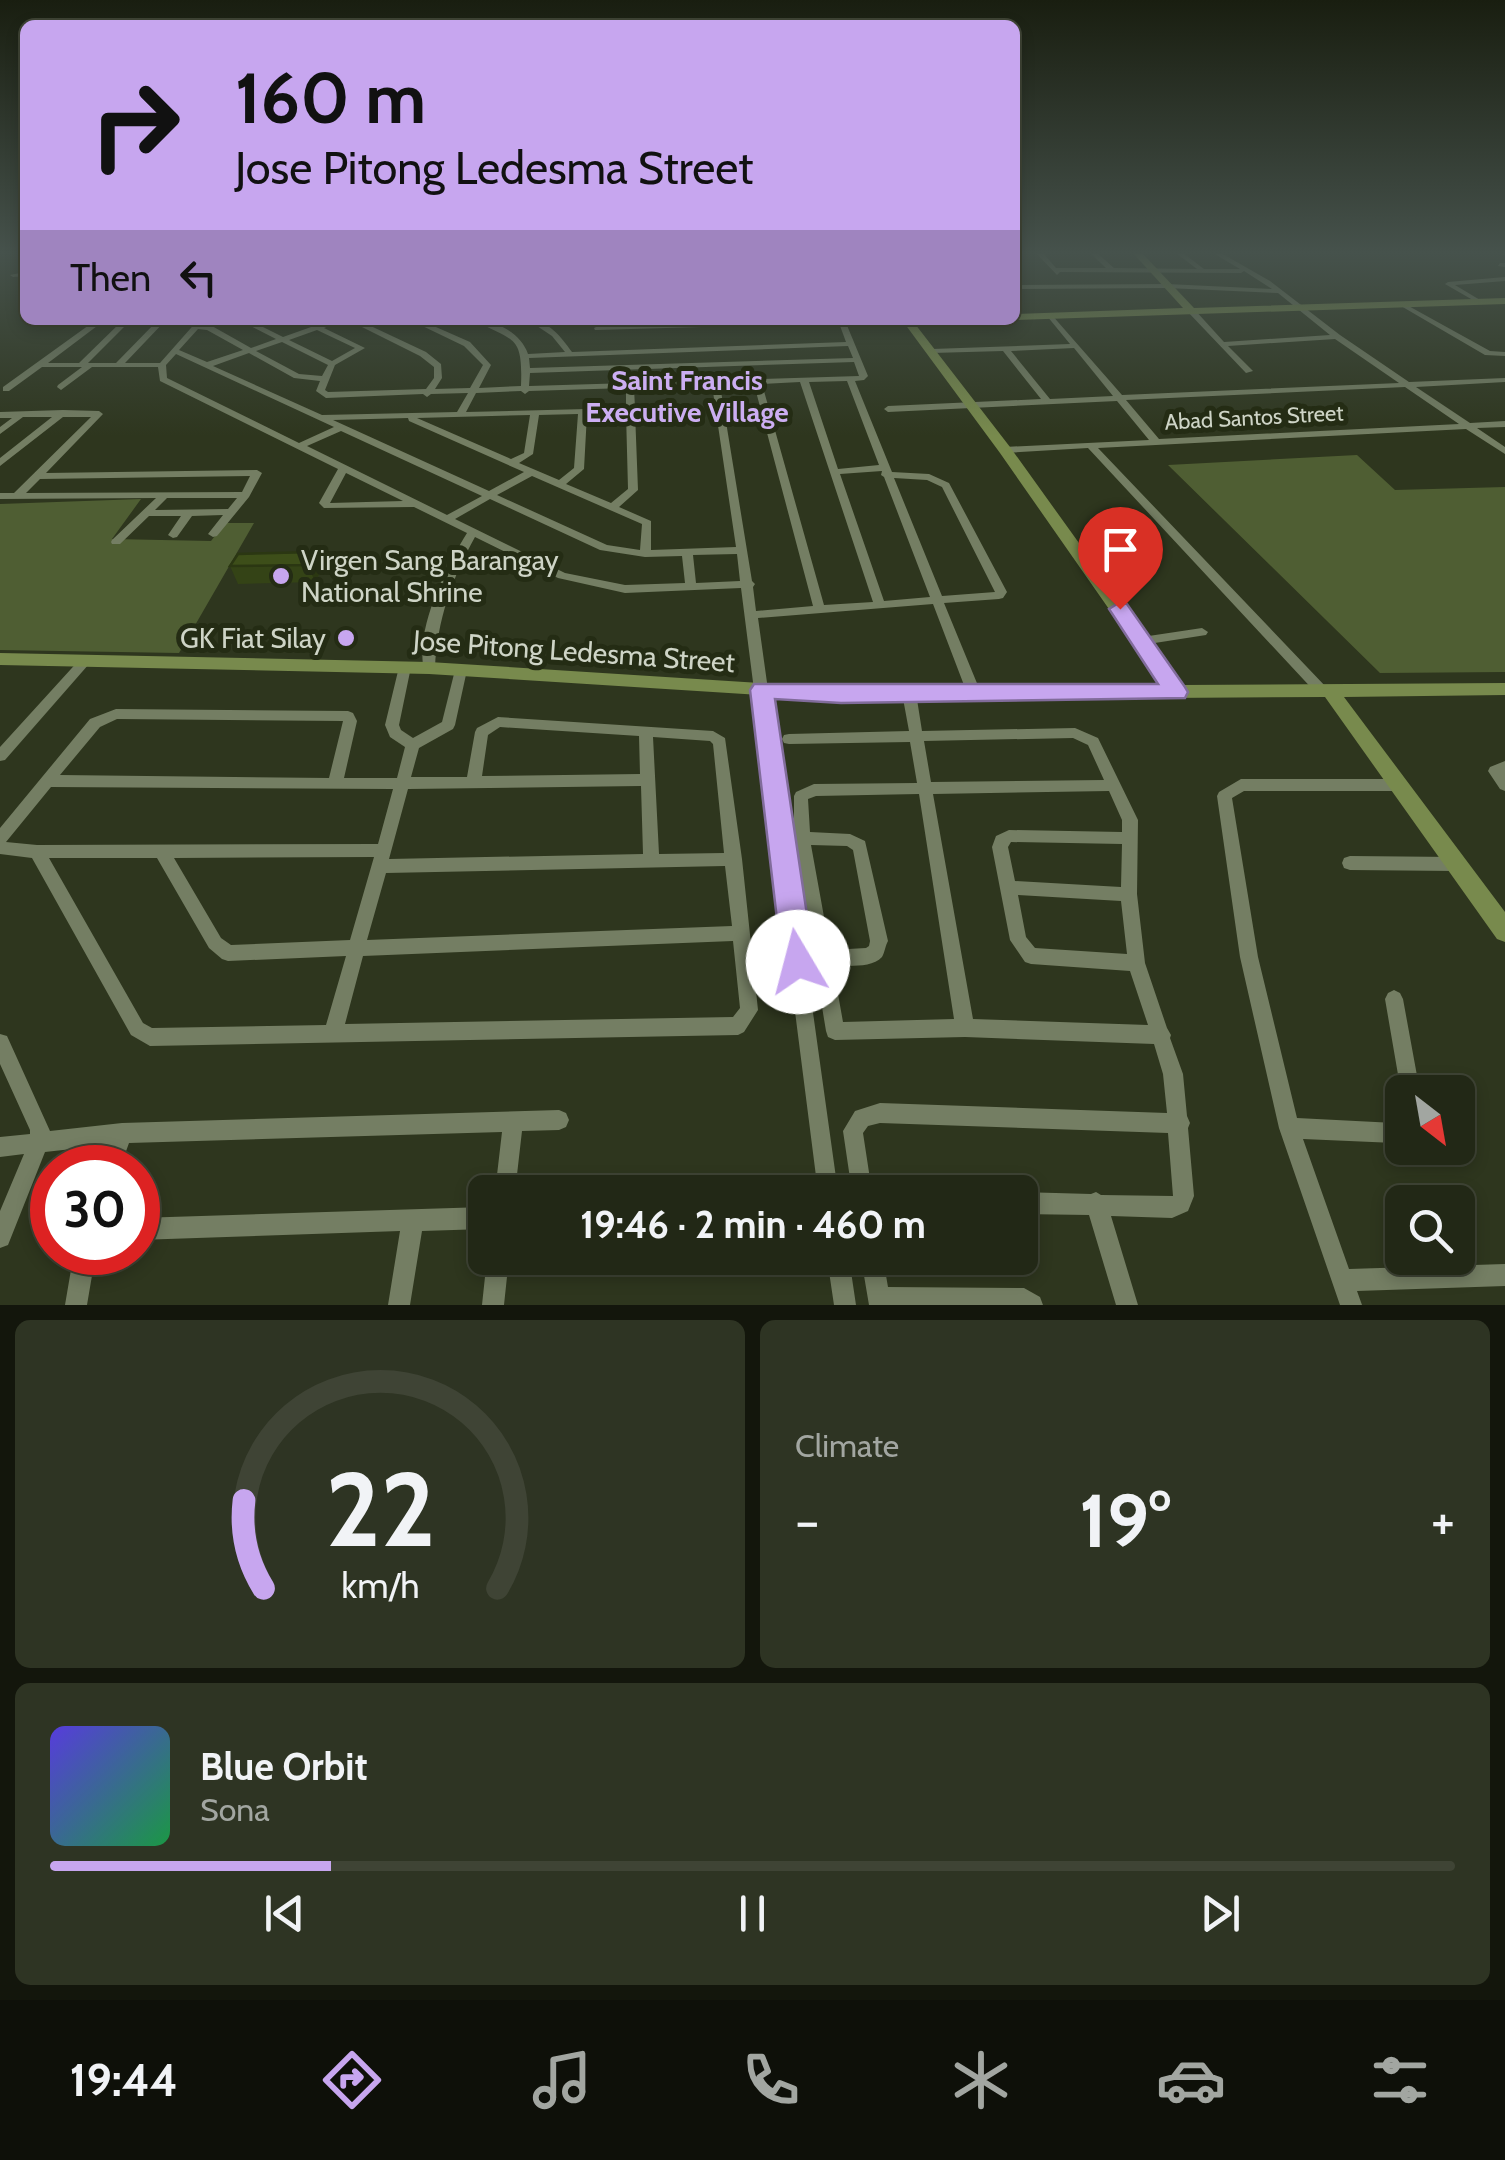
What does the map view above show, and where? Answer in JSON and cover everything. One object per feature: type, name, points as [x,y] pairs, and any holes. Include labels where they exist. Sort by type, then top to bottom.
[{"type":"street","points":[[1020,316],[1109,314]]},
{"type":"street","points":[[1194,314],[1248,370]]},
{"type":"street","points":[[1306,314],[1505,451]]},
{"type":"street","points":[[1418,314],[1488,354],[1505,354]]},
{"type":"street","points":[[1050,316],[1156,442]]},
{"type":"street","points":[[6,389],[94,325]]},
{"type":"street","points":[[61,388],[123,325]]},
{"type":"street","points":[[119,364],[157,325]]},
{"type":"street","points":[[197,325],[161,368],[163,379],[562,576],[625,589],[748,584]]},
{"type":"street","points":[[203,325],[296,376],[325,379]]},
{"type":"street","points":[[253,325],[332,364]]},
{"type":"street","points":[[311,325],[361,348],[332,364],[320,391],[326,395]]},
{"type":"street","points":[[204,366],[325,325]]},
{"type":"street","points":[[362,325],[438,366],[438,378],[427,394]]},
{"type":"street","points":[[425,325],[467,344],[487,365],[460,415]]},
{"type":"street","points":[[489,325],[516,337],[528,356],[525,392]]},
{"type":"street","points":[[542,325],[570,354]]},
{"type":"street","points":[[598,328],[644,325]]},
{"type":"street","points":[[296,408],[326,395],[716,386],[864,376],[842,325]]},
{"type":"street","points":[[912,325],[1176,692]]},
{"type":"street","points":[[1222,344],[1337,338]]},
{"type":"street","points":[[528,356],[848,344]]},
{"type":"street","points":[[932,351],[1076,346]]},
{"type":"street","points":[[1006,349],[1047,401]]},
{"type":"street","points":[[175,351],[604,548],[645,554],[743,550]]},
{"type":"street","points":[[663,352],[668,387]]},
{"type":"street","points":[[40,365],[161,368],[192,360]]},
{"type":"street","points":[[526,371],[855,360]]},
{"type":"street","points":[[850,378],[974,693]]},
{"type":"street","points":[[888,410],[1505,380]]},
{"type":"street","points":[[804,381],[878,604]]},
{"type":"street","points":[[758,383],[819,608]]},
{"type":"street","points":[[716,386],[753,615],[826,1175]]},
{"type":"street","points":[[611,508],[632,490],[630,388]]},
{"type":"street","points":[[317,418],[633,410]]},
{"type":"street","points":[[560,484],[579,469],[584,412]]},
{"type":"street","points":[[0,464],[63,413]]},
{"type":"street","points":[[512,463],[528,454],[535,413]]},
{"type":"street","points":[[0,430],[22,414]]},
{"type":"street","points":[[0,415],[99,414],[16,496]]},
{"type":"street","points":[[425,425],[441,415]]},
{"type":"street","points":[[405,416],[647,523],[645,554]]},
{"type":"street","points":[[300,446],[365,417]]},
{"type":"street","name":"Abad Santos Street","points":[[1005,450],[1505,424]]},
{"type":"street","points":[[1091,446],[1327,692],[1505,931]]},
{"type":"street","points":[[344,467],[325,497],[328,506],[420,504]]},
{"type":"street","points":[[753,615],[993,598],[1001,592],[946,485],[929,477],[885,471],[835,472]]},
{"type":"street","points":[[449,518],[531,472]]},
{"type":"street","points":[[37,476],[256,473],[245,495],[213,534]]},
{"type":"street","points":[[116,542],[164,495]]},
{"type":"street","points":[[0,496],[245,495]]},
{"type":"street","points":[[173,536],[189,512]]},
{"type":"street","points":[[147,513],[229,512]]},
{"type":"street","points":[[429,668],[428,640],[460,553],[473,531]]},
{"type":"street","points":[[460,553],[496,543]]},
{"type":"street","points":[[687,554],[691,587]]},
{"type":"street","points":[[1142,641],[1202,632]]},
{"type":"street","name":"Jose Pitong Ledesma Street","points":[[0,659],[429,668],[762,690],[909,693],[1505,689]]},
{"type":"street","points":[[2,752],[85,661]]},
{"type":"street","points":[[405,668],[392,724],[394,733],[413,745]]},
{"type":"street","points":[[332,1033],[413,745],[448,725],[461,670]]},
{"type":"street","points":[[909,693],[964,1028]]},
{"type":"street","points":[[0,840],[95,723],[116,714],[340,714],[350,720],[335,784]]},
{"type":"street","points":[[37,852],[136,1030],[150,1037],[738,1026],[749,1010],[720,742],[713,736],[498,722],[482,732],[474,781]]},
{"type":"street","points":[[646,732],[651,861]]},
{"type":"street","points":[[788,739],[1075,733],[1093,742],[1130,820],[1129,894],[1136,963],[1173,1074],[1184,1196],[1181,1204],[1172,1207],[1038,1202]]},
{"type":"street","points":[[1505,766],[1495,771],[1505,786]]},
{"type":"street","points":[[50,781],[335,784],[648,780]]},
{"type":"street","points":[[835,1031],[802,838],[802,796],[922,787],[1115,785]]},
{"type":"street","points":[[1351,1305],[1289,1128],[1250,957],[1224,796],[1240,785],[1396,785]]},
{"type":"street","points":[[1130,838],[1010,836],[1001,841],[1000,848],[1018,940],[1031,956],[1136,963]]},
{"type":"street","points":[[802,838],[850,840],[860,846],[879,941],[876,951],[868,956],[823,958]]},
{"type":"street","points":[[0,848],[37,852],[381,858],[734,860]]},
{"type":"street","points":[[162,852],[215,943],[228,954],[742,934]]},
{"type":"street","points":[[1350,862],[1455,864]]},
{"type":"street","points":[[1009,888],[1129,894]]},
{"type":"street","points":[[1394,998],[1409,1075]]},
{"type":"street","points":[[807,1032],[964,1028],[1162,1035]]},
{"type":"street","points":[[0,1043],[38,1120],[38,1145],[122,1133],[558,1120]]},
{"type":"street","points":[[859,1175],[853,1131],[862,1118],[880,1113],[1180,1123]]},
{"type":"street","points":[[507,1175],[513,1124]]},
{"type":"street","points":[[1289,1128],[1385,1133]]},
{"type":"street","points":[[118,1145],[122,1133]]},
{"type":"street","points":[[0,1147],[30,1145]]},
{"type":"street","points":[[0,1237],[30,1164]]},
{"type":"street","points":[[1096,1204],[1126,1305]]},
{"type":"street","points":[[160,1228],[468,1218]]},
{"type":"street","points":[[399,1305],[413,1220]]},
{"type":"street","points":[[1343,1280],[1505,1274]]},
{"type":"street","points":[[76,1305],[81,1275]]},
{"type":"street","points":[[493,1305],[496,1275]]},
{"type":"street","points":[[841,1275],[845,1305]]},
{"type":"street","points":[[875,1275],[880,1302],[1024,1299],[1032,1305]]},
{"type":"green space","points":[[1357,455],[1395,490],[1505,487],[1505,672],[1380,673],[1168,465]]},
{"type":"green space","points":[[141,499],[112,539],[211,541],[225,523],[254,523],[179,653],[0,650],[0,504]]},
{"type":"building","points":[[315,552],[308,565],[230,566],[238,554]]},
{"type":"place","name":"Virgen Sang Barangay National Shrine","points":[[281,576]]},
{"type":"place","name":"GK Fiat Silay","points":[[346,638]]},
{"type":"district","name":"Saint Francis Executive Village","points":[[687,396]]},
{"type":"route","points":[[798,962],[770,774],[762,690],[841,694],[1176,692],[1120,609]]}]
